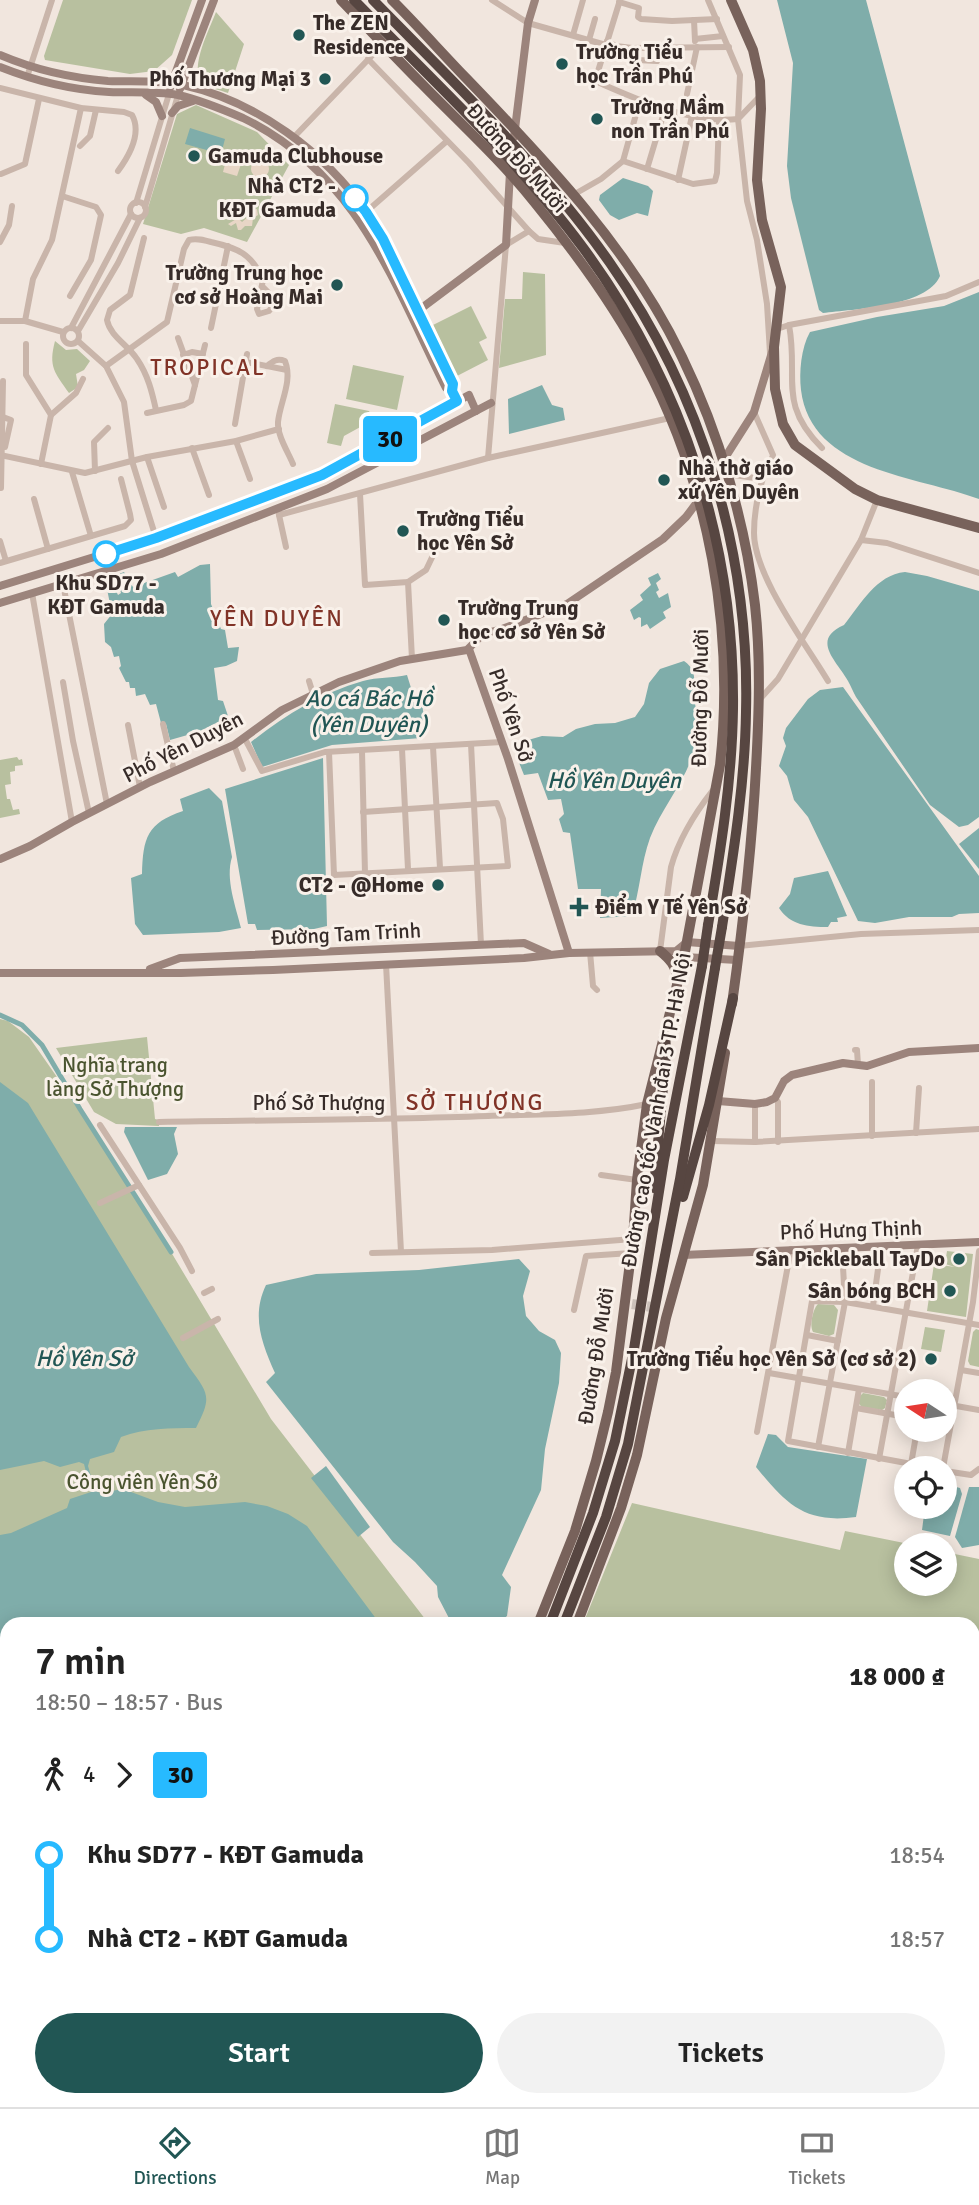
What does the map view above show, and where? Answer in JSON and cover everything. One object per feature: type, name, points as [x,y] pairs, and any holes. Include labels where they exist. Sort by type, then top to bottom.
[{"type":"highway","name":"Đường cao tốc Vành đai 3 TP. Hà Nội","points":[[354,0],[516,167],[582,247],[650,354],[685,430],[701,476],[726,586],[732,648],[733,711],[728,796],[702,966],[664,1160],[634,1349],[615,1441],[593,1513],[553,1617]]},
{"type":"highway","name":"Đường cao tốc Vành đai 3 TP. Hà Nội","points":[[373,0],[501,132],[576,217],[611,264],[640,310],[662,348],[691,409],[724,513],[738,583],[745,646],[746,713],[741,797],[722,928],[680,1180],[628,1444],[606,1517],[567,1617]]},
{"type":"highway","points":[[663,1263],[709,1105],[733,998]]},
{"type":"highway","points":[[651,1249],[656,1156],[666,1053],[665,1030]]},
{"type":"main road","name":"Đường Đỗ Mười","points":[[341,0],[510,172],[535,201],[605,296],[646,365],[670,418],[701,498],[713,563],[722,649],[723,741],[716,786],[687,942],[680,954],[677,979],[647,1104],[633,1178],[633,1239],[628,1303],[616,1372],[596,1461],[575,1531],[541,1617]]},
{"type":"main road","name":"Đường Đỗ Mười","points":[[392,0],[573,195],[605,235],[660,317],[687,366],[748,536],[760,699],[750,871],[712,1141],[683,1255],[663,1309],[646,1420],[631,1477],[580,1617]]},
{"type":"main road","points":[[731,0],[753,50],[761,94],[757,180],[762,220],[781,287],[772,351],[775,389],[788,436],[806,454],[855,489],[877,500],[979,528]]},
{"type":"main road","points":[[660,951],[668,957],[676,970],[677,979]]},
{"type":"street","points":[[27,77],[52,0]]},
{"type":"street","points":[[177,84],[179,62],[202,0]]},
{"type":"street","points":[[161,554],[132,461],[124,402],[106,366],[78,341],[74,329],[131,214],[131,207],[136,203],[162,116],[189,65],[214,0]]},
{"type":"street","points":[[515,132],[528,23],[535,0]]},
{"type":"street","points":[[573,35],[583,0]]},
{"type":"street","points":[[708,0],[740,75],[738,119],[747,201],[757,240],[772,351],[754,412],[723,467],[755,478]]},
{"type":"street","points":[[497,1],[528,23],[616,46],[638,48],[695,44],[729,47]]},
{"type":"street","points":[[717,19],[641,19],[638,17],[639,8],[620,1],[595,81],[665,109],[719,121],[738,119],[761,94]]},
{"type":"street","points":[[589,40],[595,19]]},
{"type":"street","points":[[687,94],[695,44],[694,20]]},
{"type":"street","points":[[695,44],[723,36]]},
{"type":"street","points":[[291,141],[383,43]]},
{"type":"street","points":[[638,48],[637,60],[657,61]]},
{"type":"street","points":[[0,55],[30,67],[108,81],[177,84],[254,113],[291,141],[336,190],[381,246]]},
{"type":"street","points":[[368,60],[529,231],[538,239],[565,243]]},
{"type":"street","points":[[154,82],[164,78],[179,62]]},
{"type":"street","points":[[189,65],[192,80],[201,91]]},
{"type":"street","points":[[0,67],[27,77],[84,89],[173,95],[197,100],[313,153],[366,212],[415,314],[453,384],[452,391],[457,401]]},
{"type":"street","points":[[0,88],[81,108],[124,111],[135,118],[136,128],[131,152],[118,171]]},
{"type":"street","points":[[143,93],[156,102],[162,116]]},
{"type":"street","points":[[0,321],[25,320],[63,332],[74,329],[145,213],[172,113],[173,95]]},
{"type":"street","points":[[1,174],[25,164],[39,99]]},
{"type":"street","points":[[172,113],[182,104],[197,100]]},
{"type":"street","points":[[573,195],[601,179],[623,161],[640,100]]},
{"type":"street","points":[[25,320],[33,279],[52,240],[81,108]]},
{"type":"street","points":[[647,169],[665,109]]},
{"type":"street","points":[[80,146],[90,136],[96,110]]},
{"type":"street","points":[[678,180],[692,116]]},
{"type":"street","points":[[623,161],[694,184],[715,181],[719,121]]},
{"type":"street","points":[[366,212],[447,141]]},
{"type":"street","points":[[488,458],[510,172]]},
{"type":"street","points":[[62,196],[96,207],[101,215],[91,260],[70,296]]},
{"type":"street","points":[[136,203],[145,207]]},
{"type":"street","points":[[0,242],[9,225],[12,206]]},
{"type":"street","points":[[131,214],[140,218]]},
{"type":"street","points":[[415,314],[506,245],[529,231]]},
{"type":"street","points":[[144,237],[130,295],[110,310],[107,320],[112,331],[139,362],[149,382],[156,410]]},
{"type":"street","points":[[106,366],[167,322],[184,249],[189,240],[200,239],[239,250],[259,272],[262,287]]},
{"type":"street","points":[[211,328],[228,246]]},
{"type":"street","points":[[113,252],[121,256]]},
{"type":"street","points":[[777,329],[789,324],[946,296],[979,282]]},
{"type":"street","points":[[789,324],[794,407],[803,427],[821,448]]},
{"type":"street","points":[[63,332],[66,344],[72,345],[78,341]]},
{"type":"street","points":[[178,338],[195,387]]},
{"type":"street","points":[[26,344],[26,375],[51,415]]},
{"type":"street","points":[[148,413],[191,401],[205,345]]},
{"type":"street","points":[[183,355],[192,352],[203,354]]},
{"type":"street","points":[[235,424],[247,358],[267,366],[277,359],[285,361],[287,370],[279,429],[293,464]]},
{"type":"street","points":[[41,464],[51,415],[76,393],[83,379]]},
{"type":"street","points":[[1,488],[4,381]]},
{"type":"street","points":[[0,586],[156,538],[322,475],[469,395],[477,411]]},
{"type":"street","points":[[0,603],[161,554],[279,512],[491,403]]},
{"type":"street","points":[[754,412],[773,455],[748,536],[768,581],[828,681]]},
{"type":"street","points":[[279,512],[360,494],[488,458],[670,418]]},
{"type":"street","points":[[95,471],[94,442],[108,428]]},
{"type":"street","points":[[1,455],[85,473],[147,457],[236,441],[279,429]]},
{"type":"street","points":[[236,441],[250,479]]},
{"type":"street","points":[[192,448],[209,495]]},
{"type":"street","points":[[147,457],[164,507]]},
{"type":"street","points":[[72,472],[91,536]]},
{"type":"street","points":[[0,541],[3,562],[125,526],[131,520],[121,479]]},
{"type":"street","points":[[360,494],[365,585],[408,582],[426,570],[438,547]]},
{"type":"street","name":"Phố Yên Duyên","points":[[0,859],[30,846],[72,821],[140,787],[234,746],[278,713],[338,682],[411,659],[470,649],[483,634],[567,604],[663,539],[701,498]]},
{"type":"street","points":[[34,499],[48,549]]},
{"type":"street","points":[[760,699],[773,686],[861,540],[877,500]]},
{"type":"street","points":[[279,512],[286,547]]},
{"type":"street","points":[[861,540],[887,543],[979,573]]},
{"type":"street","points":[[408,582],[411,659]]},
{"type":"street","points":[[62,584],[107,804]]},
{"type":"street","points":[[32,593],[72,821]]},
{"type":"street","name":"Phố Yên Sở","points":[[470,649],[569,953]]},
{"type":"street","points":[[309,681],[313,694]]},
{"type":"street","points":[[62,682],[89,813]]},
{"type":"street","points":[[163,724],[174,771]]},
{"type":"street","points":[[128,725],[140,787]]},
{"type":"street","points":[[245,739],[262,771],[329,752],[502,742]]},
{"type":"street","points":[[471,744],[482,959]]},
{"type":"street","points":[[234,746],[243,769]]},
{"type":"street","points":[[433,747],[440,868]]},
{"type":"street","points":[[402,749],[408,869]]},
{"type":"street","points":[[362,751],[365,873]]},
{"type":"street","points":[[329,752],[335,876],[408,869],[508,866],[499,805],[363,812]]},
{"type":"street","points":[[660,951],[675,854],[684,833],[716,786]]},
{"type":"street","points":[[687,942],[739,946],[850,935],[979,930]]},
{"type":"street","name":"Đường Tam Trinh","points":[[144,972],[180,958],[524,943],[549,954]]},
{"type":"street","name":"Đường Tam Trinh","points":[[0,973],[199,972],[524,958],[590,952],[660,951],[737,960]]},
{"type":"street","points":[[590,952],[593,986],[597,990]]},
{"type":"street","points":[[386,964],[401,1252]]},
{"type":"street","points":[[718,1101],[755,1104],[775,1098],[792,1074],[843,1063],[867,1066],[909,1052],[979,1048]]},
{"type":"street","points":[[855,1050],[858,1065]]},
{"type":"street","points":[[872,1082],[872,1136]]},
{"type":"street","points":[[916,1133],[919,1088]]},
{"type":"street","points":[[775,1098],[778,1102],[778,1142]]},
{"type":"street","name":"Phố Sở Thượng","points":[[159,1122],[394,1120],[575,1113],[647,1104]]},
{"type":"street","points":[[755,1104],[755,1142]]},
{"type":"street","points":[[100,1125],[192,1271]]},
{"type":"street","points":[[712,1141],[778,1142],[979,1129]]},
{"type":"street","points":[[601,1175],[633,1178]]},
{"type":"street","points":[[100,1203],[136,1186]]},
{"type":"street","points":[[372,1253],[492,1250],[633,1239]]},
{"type":"street","name":"Phố Hưng Thịnh","points":[[683,1255],[979,1242]]},
{"type":"street","points":[[879,1458],[918,1245]]},
{"type":"street","points":[[873,1306],[881,1247]]},
{"type":"street","points":[[757,1432],[791,1249]]},
{"type":"street","points":[[818,1447],[845,1302],[842,1249]]},
{"type":"street","points":[[957,1391],[978,1274],[979,1251]]},
{"type":"street","points":[[574,1310],[586,1256],[631,1253]]},
{"type":"street","points":[[204,1293],[212,1289]]},
{"type":"street","points":[[894,1461],[788,1441],[812,1301],[873,1306],[979,1325]]},
{"type":"street","points":[[183,1338],[218,1320]]},
{"type":"street","points":[[807,1335],[838,1341]]},
{"type":"street","points":[[961,1370],[979,1373]]},
{"type":"street","points":[[769,1373],[894,1396]]},
{"type":"street","points":[[848,1453],[859,1389]]},
{"type":"street","points":[[957,1406],[979,1410]]},
{"type":"street","points":[[856,1408],[894,1415]]},
{"type":"street","points":[[957,1472],[971,1475],[979,1469]]},
{"type":"green space","points":[[63,0],[192,0],[172,55],[154,71],[130,74],[45,60],[44,56]]},
{"type":"green space","points":[[216,12],[244,44],[228,93],[207,86],[199,76],[199,58]]},
{"type":"green space","points":[[196,105],[257,132],[289,165],[247,242],[204,228],[181,234],[143,224],[177,114]]},
{"type":"green space","points":[[523,272],[545,274],[546,355],[499,368],[505,299],[522,299]]},
{"type":"green space","points":[[471,306],[487,338],[479,342],[488,360],[457,376],[433,325]]},
{"type":"green space","points":[[55,341],[66,350],[77,349],[90,361],[84,370],[76,374],[78,387],[69,393],[54,369],[52,357]]},
{"type":"green space","points":[[353,365],[404,376],[397,410],[346,399]]},
{"type":"green space","points":[[335,404],[369,411],[373,420],[344,436],[341,446],[327,443]]},
{"type":"green space","points":[[17,757],[22,759],[23,765],[15,766],[15,771],[10,772],[11,784],[5,785],[7,799],[10,799],[13,810],[19,809],[20,814],[0,818],[0,760]]},
{"type":"green space","name":"Hồ Yên Sở","points":[[0,1019],[8,1021],[29,1037],[85,1117],[171,1252],[271,1419],[424,1617],[0,1617]]},
{"type":"green space","name":"Nghĩa trang làng Sở Thượng","points":[[147,1037],[155,1119],[159,1120],[159,1126],[116,1124],[94,1112],[56,1048]]},
{"type":"green space","name":"Sân bóng BCH","points":[[947,1251],[973,1254],[966,1317],[927,1311],[934,1264],[955,1267],[945,1264]]},
{"type":"green space","points":[[818,1304],[834,1305],[838,1310],[834,1334],[829,1336],[813,1332],[812,1317]]},
{"type":"green space","points":[[925,1327],[945,1330],[941,1352],[921,1349]]},
{"type":"green space","points":[[979,1330],[979,1367],[970,1365],[968,1361],[973,1332]]},
{"type":"green space","points":[[863,1393],[884,1397],[887,1400],[885,1408],[882,1410],[862,1407],[858,1403]]},
{"type":"green space","points":[[632,1503],[840,1550],[845,1531],[894,1541],[894,1596],[957,1596],[957,1554],[979,1559],[979,1617],[586,1617]]},
{"type":"shaded area","points":[[227,157],[242,161],[237,176],[223,172]]},
{"type":"shaded area","points":[[256,160],[264,160],[269,169],[267,176],[256,178],[251,173],[251,165]]},
{"type":"shaded area","points":[[257,209],[258,215],[253,218],[252,226],[238,230],[236,223],[231,226],[228,224],[238,218],[242,222],[249,216],[249,211]]},
{"type":"water","points":[[777,0],[866,0],[940,276],[920,294],[870,308],[823,313],[819,310],[791,198],[787,166],[793,63]]},
{"type":"water","points":[[190,128],[225,139],[221,154],[185,144]]},
{"type":"water","points":[[623,178],[648,186],[653,191],[648,216],[637,213],[619,220],[610,215],[599,200],[600,195]]},
{"type":"water","points":[[979,292],[979,499],[871,467],[824,438],[809,417],[801,390],[801,360],[810,332],[944,306]]},
{"type":"water","points":[[542,385],[552,405],[563,408],[565,420],[509,434],[508,399]]},
{"type":"water","points":[[210,564],[211,604],[221,629],[225,630],[228,648],[239,647],[237,661],[214,668],[218,700],[223,701],[231,725],[225,728],[218,722],[198,732],[170,740],[166,724],[161,723],[156,704],[150,705],[145,694],[136,696],[135,688],[130,688],[119,668],[119,656],[114,657],[111,647],[105,642],[104,624],[112,614],[105,579],[110,578],[118,595],[121,593],[116,575],[124,572],[133,587],[175,572],[178,577],[200,565]]},
{"type":"water","points":[[905,572],[979,591],[979,817],[968,825],[959,827],[930,805],[856,697],[827,644],[834,631],[844,625],[877,585],[895,574]]},
{"type":"water","points":[[658,573],[661,579],[656,583],[659,590],[656,592],[659,598],[668,593],[671,607],[663,612],[666,618],[650,629],[647,624],[641,627],[641,618],[634,620],[630,610],[643,600],[640,595],[651,585],[648,578]]},
{"type":"water","name":"Hồ Yên Duyên","points":[[684,661],[694,675],[698,722],[691,760],[650,838],[632,916],[600,918],[601,889],[578,889],[570,833],[563,832],[559,819],[564,814],[561,799],[548,800],[538,773],[524,775],[516,755],[518,743],[542,736],[563,737],[576,729],[635,717],[644,704],[649,683],[660,669]]},
{"type":"water","name":"Ao cá Bác Hồ (Yên Duyên)","points":[[407,675],[416,704],[422,704],[425,723],[420,724],[421,738],[332,745],[262,767],[251,742],[290,714],[318,698],[348,686],[368,680]]},
{"type":"water","points":[[843,687],[979,876],[979,913],[952,917],[909,917],[875,923],[858,921],[808,817],[794,800],[787,776],[779,766],[786,746],[783,738],[786,728],[808,699],[820,690]]},
{"type":"water","points":[[323,758],[327,926],[314,929],[257,930],[255,924],[248,924],[225,789]]},
{"type":"water","points":[[209,788],[222,801],[232,857],[230,884],[241,928],[219,932],[143,935],[135,924],[131,878],[142,874],[149,834],[162,821],[183,811],[180,799]]},
{"type":"water","points":[[979,828],[979,869],[959,844]]},
{"type":"water","points":[[828,871],[847,916],[837,918],[838,922],[831,922],[828,927],[821,927],[800,924],[783,914],[779,908],[790,894],[794,878]]},
{"type":"water","name":"Hồ Yên Sở","points":[[0,1082],[28,1103],[206,1396],[196,1428],[158,1429],[130,1434],[121,1437],[114,1452],[90,1459],[88,1466],[95,1490],[100,1493],[123,1489],[158,1502],[185,1507],[245,1502],[288,1514],[307,1526],[375,1617],[0,1617],[0,1535],[11,1533],[67,1508],[70,1499],[91,1492],[84,1464],[79,1462],[60,1467],[44,1461],[0,1470]]},
{"type":"water","points":[[125,1127],[177,1127],[174,1134],[178,1154],[167,1174],[148,1180],[124,1132]]},
{"type":"water","points":[[519,1259],[530,1271],[523,1296],[526,1316],[539,1331],[555,1340],[561,1353],[559,1383],[545,1449],[541,1490],[502,1575],[511,1587],[506,1617],[448,1617],[438,1597],[437,1586],[393,1542],[266,1382],[275,1373],[260,1330],[259,1308],[266,1285],[316,1274],[419,1270]]},
{"type":"water","points":[[768,1434],[776,1435],[788,1447],[867,1459],[856,1517],[838,1518],[810,1514],[787,1501],[756,1467]]},
{"type":"water","points":[[326,1466],[370,1527],[358,1537],[311,1478]]},
{"type":"water","points":[[957,1487],[962,1494],[957,1512]]},
{"type":"water","points":[[969,1487],[979,1487],[979,1545],[962,1548],[956,1533]]},
{"type":"water","points":[[923,1519],[955,1519],[951,1533],[922,1530]]},
{"type":"waterway","points":[[0,1015],[22,1025],[42,1045],[171,1252]]},
{"type":"tunnel","points":[[632,1304],[658,1308]]},
{"type":"bus line","name":"30","points":[[106,554],[156,538],[322,475],[457,401],[452,391],[453,384],[419,311],[385,244],[355,198]]},
{"type":"place","name":"The ZEN Residence","points":[[299,35]]},
{"type":"place","name":"Trường Tiểu học Trần Phú","points":[[562,64]]},
{"type":"place","name":"Phố Thương Mại 3","points":[[325,79]]},
{"type":"place","name":"Trường Mầm non Trần Phú","points":[[597,119]]},
{"type":"place","name":"Gamuda Clubhouse","points":[[194,156]]},
{"type":"place","name":"Nhà CT2 - KĐT Gamuda","points":[[355,198]]},
{"type":"place","name":"Trường Trung học cơ sở Hoàng Mai","points":[[337,285]]},
{"type":"place","name":"Nhà thờ giáo xứ Yên Duyên","points":[[664,480]]},
{"type":"place","name":"Trường Tiểu học Yên Sở","points":[[403,531]]},
{"type":"place","name":"Khu SD77 - KĐT Gamuda","points":[[106,554]]},
{"type":"place","name":"Trường Trung học cơ sở Yên Sở","points":[[444,620]]},
{"type":"place","name":"CT2 - @Home","points":[[438,885]]},
{"type":"place","name":"Điểm Y Tế Yên Sở","points":[[579,907]]},
{"type":"place","name":"Sân Pickleball TayDo","points":[[959,1259]]},
{"type":"place","name":"Sân bóng BCH","points":[[950,1291]]},
{"type":"place","name":"Trường Tiểu học Yên Sở (cơ sở 2)","points":[[931,1359]]},
{"type":"district","name":"TROPICAL","points":[[208,367]]},
{"type":"district","name":"YÊN DUYÊN","points":[[277,618]]},
{"type":"district","name":"SỞ THƯỢNG","points":[[475,1102]]},
{"type":"park label","name":"Công viên Yên Sở","points":[[142,1482]]}]
